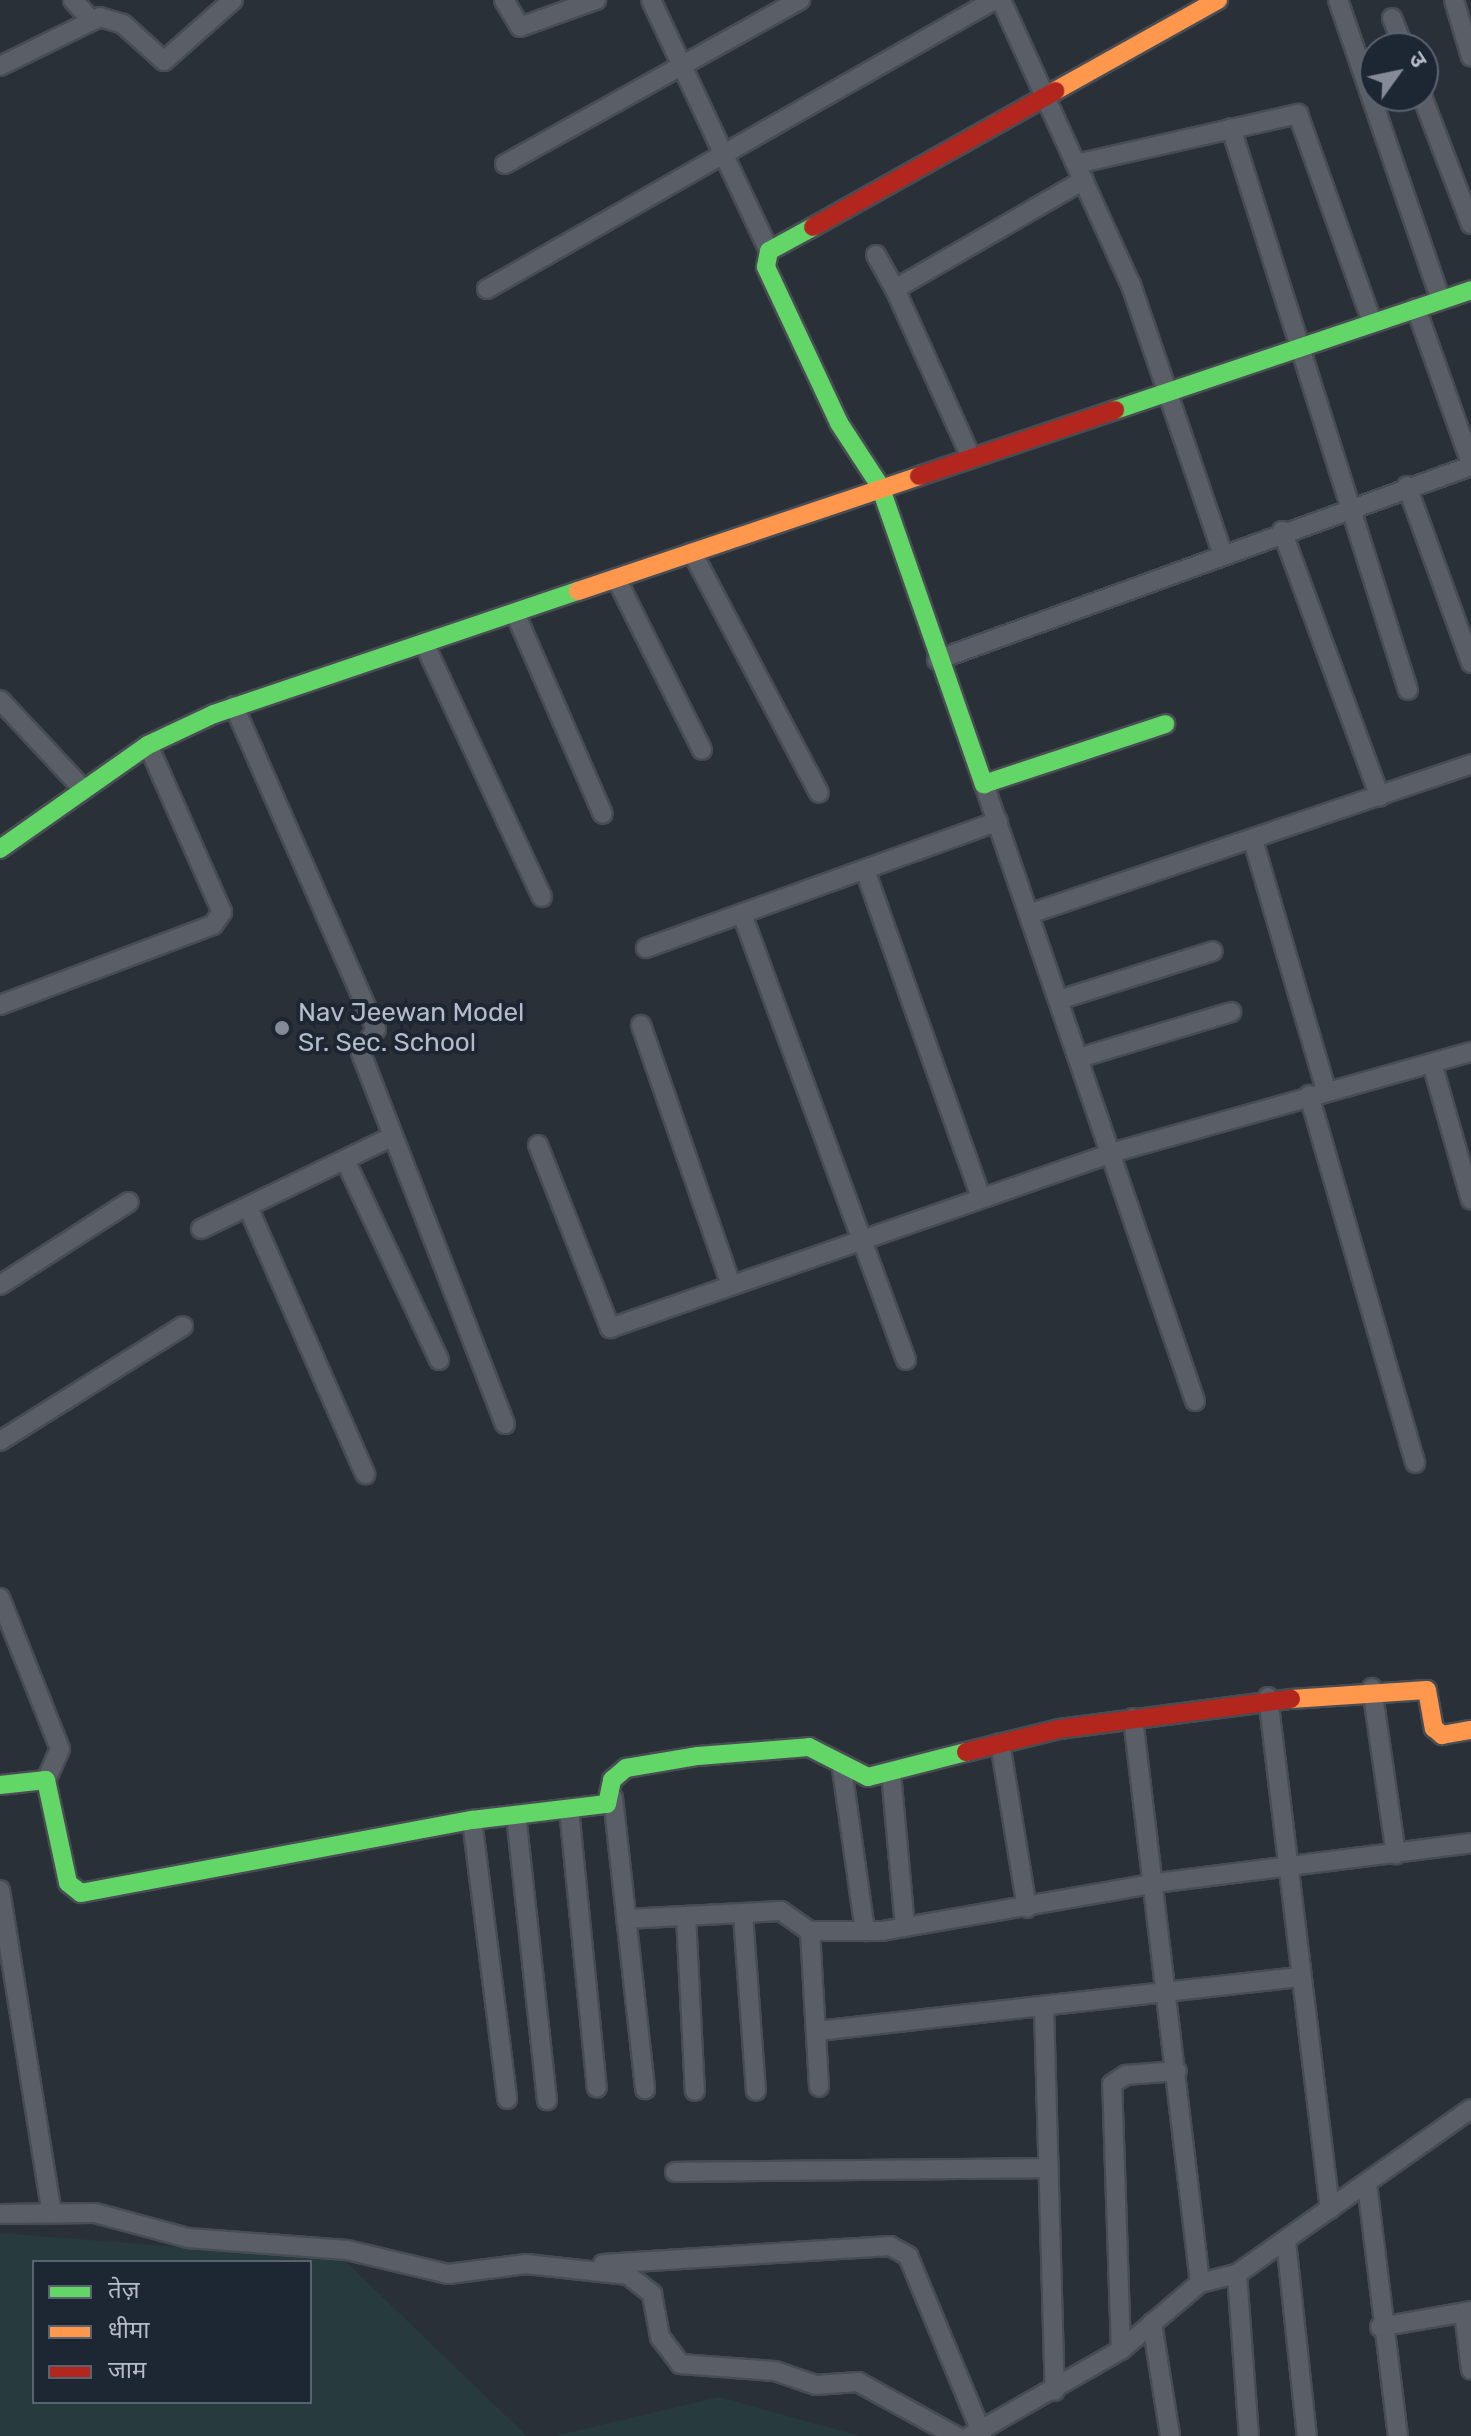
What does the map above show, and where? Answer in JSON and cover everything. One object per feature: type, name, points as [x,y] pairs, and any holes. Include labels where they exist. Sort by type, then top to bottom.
[{"type":"street","points":[[73,0],[89,18]]},
{"type":"street","points":[[0,66],[89,18],[123,24],[164,61],[233,0]]},
{"type":"street","points":[[504,0],[520,27],[596,0]]},
{"type":"street","points":[[651,0],[723,159],[769,251],[772,282],[839,423],[880,486],[937,660],[1032,913],[1115,1152],[1195,1401]]},
{"type":"street","points":[[505,164],[800,0]]},
{"type":"street","points":[[487,289],[723,159],[994,0]]},
{"type":"street","points":[[1001,0],[1131,285],[1222,553]]},
{"type":"street","points":[[769,251],[1042,95],[1218,0]]},
{"type":"street","points":[[1338,0],[1441,300]]},
{"type":"street","points":[[1454,0],[1471,57]]},
{"type":"street","points":[[1392,18],[1398,32]]},
{"type":"street","points":[[1428,112],[1471,224]]},
{"type":"street","points":[[895,289],[1080,172],[1231,128],[1298,114],[1372,322]]},
{"type":"street","points":[[1231,128],[1408,690]]},
{"type":"street","points":[[876,255],[895,289],[970,455]]},
{"type":"street","points":[[0,849],[81,787],[148,745],[234,706],[515,613],[1164,389],[1471,290]]},
{"type":"street","points":[[937,660],[1471,464],[1416,308]]},
{"type":"street","points":[[1407,486],[1471,663]]},
{"type":"street","points":[[1282,531],[1380,797]]},
{"type":"street","points":[[692,552],[819,793]]},
{"type":"street","points":[[616,578],[702,750]]},
{"type":"street","points":[[515,613],[603,814]]},
{"type":"street","points":[[424,643],[542,897]]},
{"type":"street","points":[[0,700],[81,787]]},
{"type":"street","points":[[234,706],[376,1029],[361,1053],[505,1424]]},
{"type":"street","points":[[984,784],[1165,724]]},
{"type":"street","points":[[0,1005],[213,925],[222,912],[148,745]]},
{"type":"street","points":[[1032,913],[1471,764]]},
{"type":"street","points":[[646,948],[998,821]]},
{"type":"street","points":[[1253,840],[1415,1463]]},
{"type":"street","points":[[865,870],[981,1197]]},
{"type":"street","points":[[742,914],[906,1360]]},
{"type":"street","points":[[1062,999],[1213,951]]},
{"type":"street","points":[[1082,1057],[1231,1012]]},
{"type":"street","points":[[641,1025],[730,1282]]},
{"type":"street","points":[[538,1145],[610,1328],[730,1282],[1115,1152],[1471,1052]]},
{"type":"street","points":[[1432,1063],[1471,1200]]},
{"type":"street","points":[[201,1229],[393,1136]]},
{"type":"street","points":[[345,1160],[439,1360]]},
{"type":"street","points":[[0,1285],[129,1202]]},
{"type":"street","points":[[248,1207],[365,1474]]},
{"type":"street","points":[[0,1441],[183,1326]]},
{"type":"street","points":[[0,1598],[60,1749],[46,1780],[74,1892],[472,1820],[569,1809],[613,1798]]},
{"type":"street","points":[[1372,1688],[1396,1854]]},
{"type":"street","points":[[645,2089],[613,1798],[612,1780],[626,1768],[698,1756],[809,1747],[823,1749],[842,1769],[868,1777],[1000,1743],[1133,1718],[1268,1697],[1372,1688],[1427,1690],[1434,1728],[1442,1735],[1471,1730]]},
{"type":"street","points":[[1268,1697],[1290,1865],[1299,1977],[1330,2209]]},
{"type":"street","points":[[1133,1718],[1170,1991],[1200,2283]]},
{"type":"street","points":[[1000,1743],[1027,1908]]},
{"type":"street","points":[[842,1769],[865,1931]]},
{"type":"street","points":[[891,1773],[905,1927]]},
{"type":"street","points":[[0,1785],[46,1780]]},
{"type":"street","points":[[569,1809],[597,2088]]},
{"type":"street","points":[[516,1815],[547,2100]]},
{"type":"street","points":[[472,1820],[507,2099]]},
{"type":"street","points":[[626,1919],[781,1911],[810,1931],[865,1931],[1027,1908],[1156,1883],[1471,1843]]},
{"type":"street","points":[[0,1890],[5,1947],[52,2213]]},
{"type":"street","points":[[743,1915],[756,2091]]},
{"type":"street","points":[[686,1916],[695,2091]]},
{"type":"street","points":[[810,1931],[819,2087]]},
{"type":"street","points":[[818,2031],[1299,1977]]},
{"type":"street","points":[[1044,2007],[1055,2391]]},
{"type":"street","points":[[1121,2350],[1112,2084],[1126,2075],[1177,2071]]},
{"type":"street","points":[[1,2210],[95,2213],[188,2238],[347,2250],[448,2274],[890,2246],[908,2256],[976,2435],[1121,2350],[1200,2283],[1237,2274],[1471,2109]]},
{"type":"street","points":[[675,2172],[1048,2168]]},
{"type":"street","points":[[1367,2184],[1380,2327],[1398,2436]]},
{"type":"street","points":[[1286,2241],[1307,2436]]},
{"type":"street","points":[[576,2266],[642,2284],[659,2310],[669,2358],[680,2364],[775,2371],[816,2385],[858,2382],[956,2436]]},
{"type":"street","points":[[1237,2274],[1249,2436]]},
{"type":"street","points":[[1380,2327],[1467,2312],[1471,2370]]},
{"type":"street","points":[[1152,2323],[1170,2436]]},
{"type":"green space","points":[[0,2233],[344,2260],[527,2436],[0,2436]]},
{"type":"green space","points":[[719,2397],[860,2436],[555,2436]]},
{"type":"traffic: fast","points":[[813,227],[769,251],[766,267],[839,423],[880,486],[984,784],[1165,724]]},
{"type":"traffic: fast","points":[[1115,410],[1471,290]]},
{"type":"traffic: fast","points":[[0,849],[148,745],[214,714],[578,591]]},
{"type":"traffic: fast","points":[[0,1785],[46,1780],[68,1883],[81,1893],[472,1820],[607,1804],[612,1780],[626,1768],[698,1756],[809,1747],[868,1777],[966,1752]]},
{"type":"traffic: slow","points":[[1055,91],[1218,0]]},
{"type":"traffic: slow","points":[[578,591],[919,476]]},
{"type":"traffic: slow","points":[[1291,1699],[1427,1690],[1434,1728],[1442,1735],[1471,1730]]},
{"type":"traffic: jam","points":[[813,227],[1055,91]]},
{"type":"traffic: jam","points":[[919,476],[1115,410]]},
{"type":"traffic: jam","points":[[966,1752],[1059,1729],[1291,1699]]},
{"type":"place","name":"Nav Jeewan Model Sr. Sec. School","points":[[282,1028]]}]
